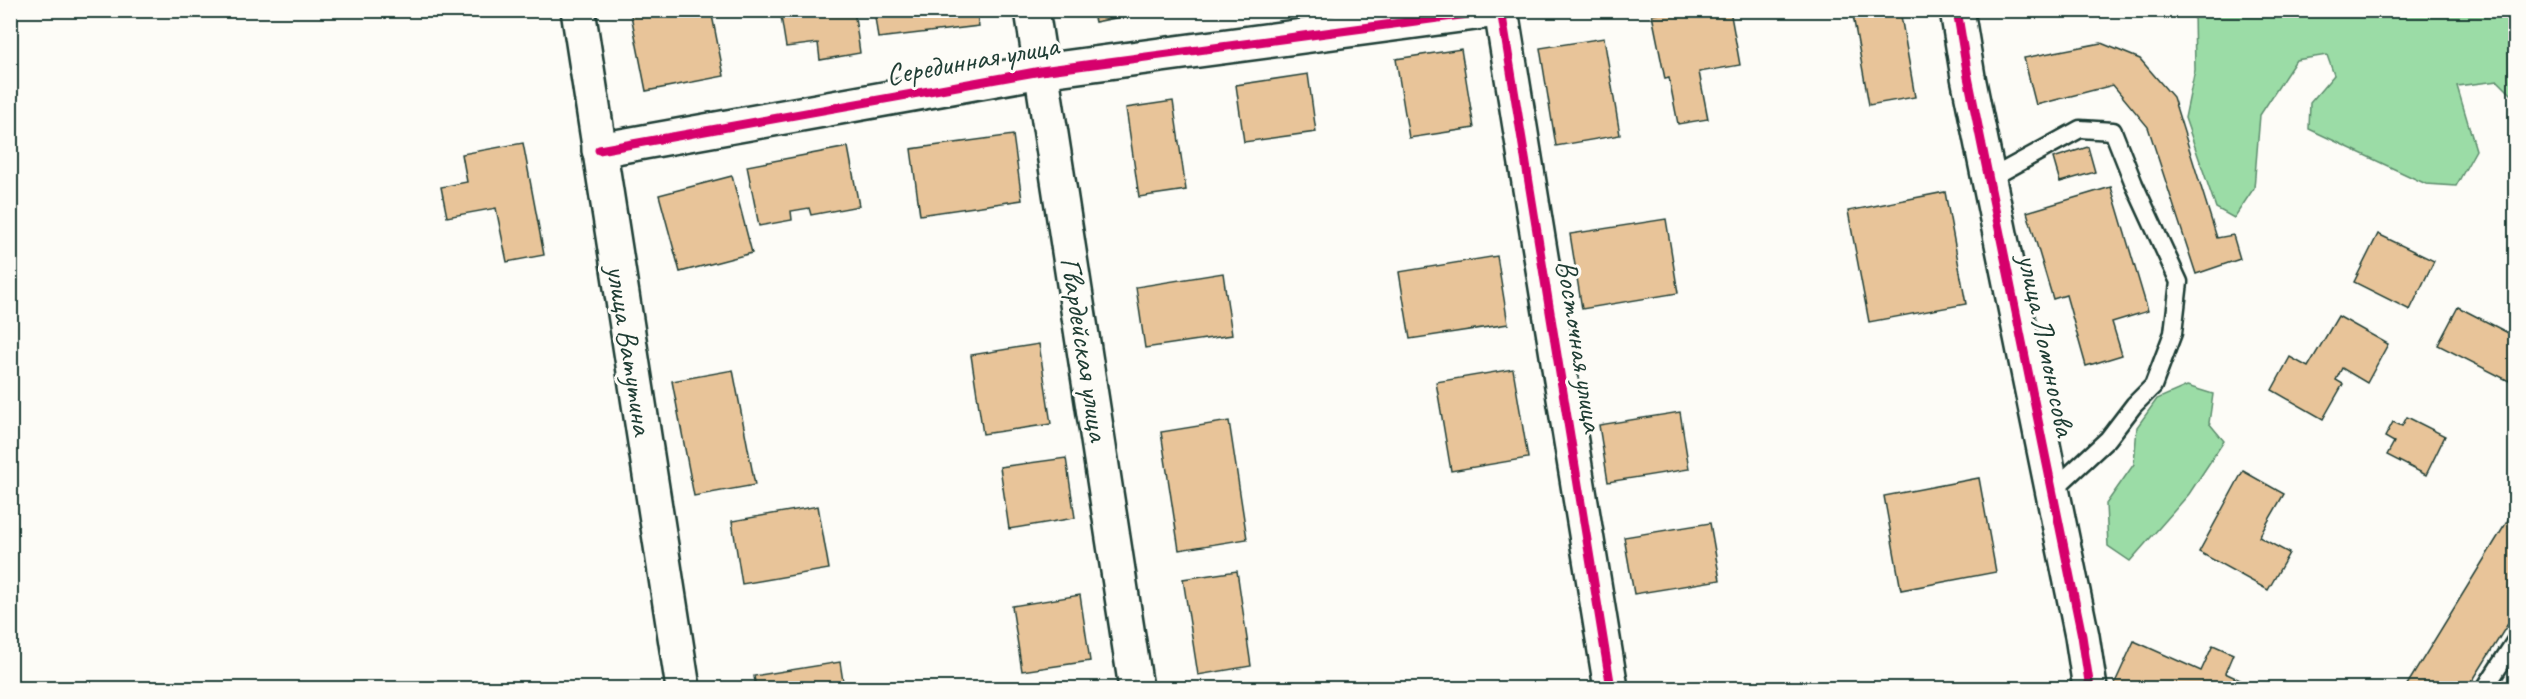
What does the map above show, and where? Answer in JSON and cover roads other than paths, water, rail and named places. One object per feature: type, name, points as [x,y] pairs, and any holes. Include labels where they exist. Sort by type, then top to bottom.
[{"type":"street","name":"улица Ватутина","points":[[578,10],[683,688]]},
{"type":"street","name":"Гвардейская улица","points":[[1032,10],[1136,688]]},
{"type":"street","name":"Серединная улица","points":[[599,150],[1041,71],[1499,10]]},
{"type":"street","name":"Восточная улица","points":[[1499,10],[1611,688]]},
{"type":"street","name":"улица Ломоносова","points":[[1957,10],[1989,180],[2082,636],[2090,688]]},
{"type":"lane","points":[[1989,180],[2080,129],[2113,131],[2134,184],[2179,282],[2173,333],[2153,386],[2134,405],[2109,438],[2052,491]]},
{"type":"lane","points":[[2486,688],[2516,640]]}]
